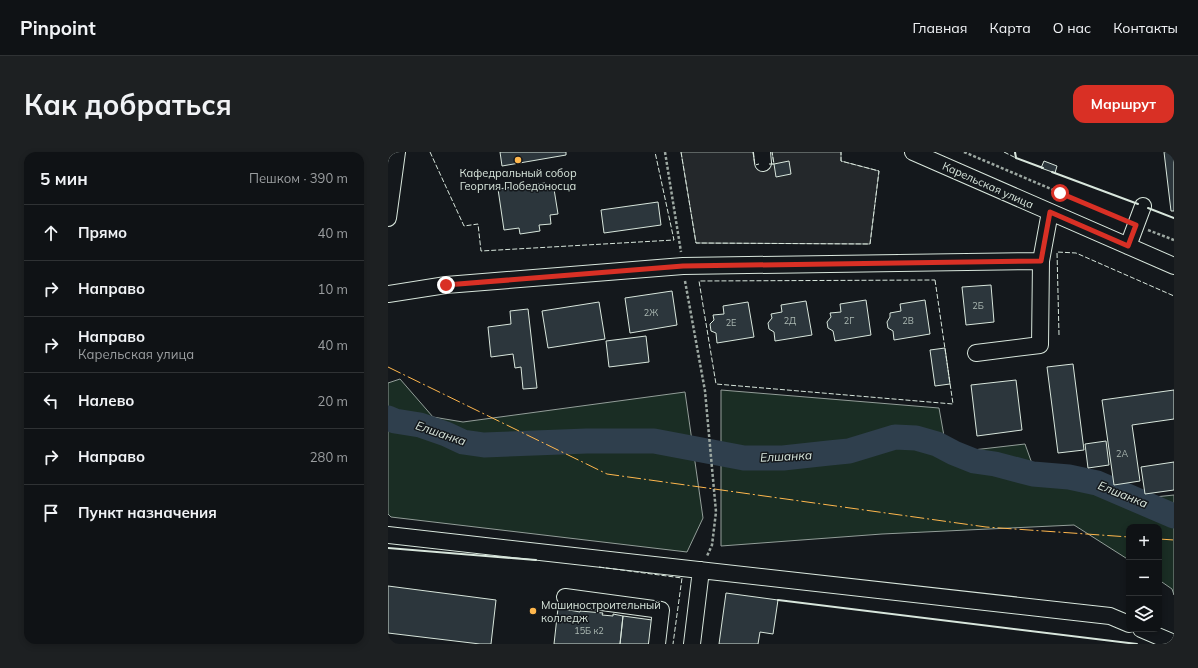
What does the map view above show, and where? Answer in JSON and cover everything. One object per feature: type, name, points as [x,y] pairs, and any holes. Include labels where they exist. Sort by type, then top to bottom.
[{"type":"street","points":[[388,218],[397,152]]},
{"type":"street","name":"Карельская улица","points":[[912,152],[1174,266]]},
{"type":"street","points":[[1128,246],[1143,206]]},
{"type":"street","points":[[976,353],[1040,345],[1041,261],[1050,212]]},
{"type":"street","points":[[388,294],[446,285],[683,266],[1041,261]]},
{"type":"street","points":[[388,535],[1110,616],[1126,623]]},
{"type":"street","points":[[692,644],[701,570]]},
{"type":"street","points":[[565,597],[661,610],[657,644]]},
{"type":"street","points":[[1148,632],[1174,644]]},
{"type":"path","points":[[964,152],[1174,240]]},
{"type":"path","points":[[701,570],[712,545],[716,512],[705,391]]},
{"type":"green space","points":[[400,379],[433,417],[463,422],[685,392],[703,518],[687,552],[391,517],[388,514],[388,383]]},
{"type":"green space","points":[[721,390],[939,408],[947,453],[1025,444],[1039,483],[1145,498],[1174,495],[1174,595],[1172,589],[1162,582],[1162,524],[1126,524],[1126,558],[1074,525],[882,534],[721,546]]},
{"type":"shaded area","points":[[681,152],[753,152],[755,164],[774,164],[772,152],[841,152],[841,161],[879,171],[870,244],[696,243]]},
{"type":"building","name":"Кафедральный собор Георгия Победоносца","points":[[500,152],[566,152],[566,155],[502,166]]},
{"type":"building","points":[[1164,152],[1174,152],[1174,211],[1171,211]]},
{"type":"building","points":[[789,161],[791,174],[776,177],[774,164]]},
{"type":"building","points":[[1044,161],[1057,166],[1055,173],[1041,168]]},
{"type":"building","points":[[545,183],[546,190],[554,189],[558,214],[550,215],[551,224],[539,225],[540,231],[520,234],[519,228],[504,230],[498,189]]},
{"type":"building","points":[[658,202],[661,225],[604,233],[601,210]]},
{"type":"building","points":[[991,285],[994,322],[966,325],[962,287]]},
{"type":"building","points":[[672,291],[677,325],[630,333],[625,298]]},
{"type":"building","points":[[866,300],[871,335],[835,341],[833,331],[828,328],[827,322],[831,317],[830,313],[841,312],[840,304]]},
{"type":"building","points":[[925,300],[930,334],[894,340],[893,331],[888,328],[887,322],[890,317],[890,313],[901,311],[900,304]]},
{"type":"building","points":[[806,301],[812,335],[775,341],[774,332],[769,329],[768,323],[772,318],[771,314],[782,312],[781,305]]},
{"type":"building","points":[[599,302],[605,339],[548,348],[542,311]]},
{"type":"building","points":[[748,302],[754,337],[717,343],[716,333],[711,331],[710,324],[714,320],[713,315],[724,314],[723,306]]},
{"type":"building","points":[[528,309],[537,388],[523,389],[521,367],[515,368],[513,354],[491,357],[488,327],[511,324],[510,311]]},
{"type":"building","points":[[646,336],[649,362],[609,367],[606,341]]},
{"type":"building","points":[[945,348],[950,384],[935,386],[930,350]]},
{"type":"building","points":[[1073,364],[1084,450],[1058,453],[1047,367]]},
{"type":"building","points":[[1016,380],[1022,430],[977,436],[971,385]]},
{"type":"building","points":[[1174,390],[1174,419],[1132,425],[1140,481],[1114,485],[1102,400]]},
{"type":"building","points":[[1106,441],[1109,465],[1088,468],[1085,444]]},
{"type":"building","points":[[1174,462],[1174,490],[1145,494],[1141,467]]},
{"type":"building","points":[[388,586],[496,600],[491,644],[388,633]]},
{"type":"building","points":[[726,593],[778,600],[773,634],[760,632],[758,644],[719,644]]},
{"type":"building","points":[[558,608],[580,612],[603,613],[602,615],[613,616],[613,614],[623,616],[620,644],[554,644]]},
{"type":"building","points":[[623,616],[652,620],[649,644],[620,644]]},
{"type":"waterway","name":"Елшанка","points":[[388,418],[395,421],[420,425],[463,442],[484,445],[587,441],[654,441],[744,458],[783,458],[849,451],[895,437],[916,438],[937,444],[974,461],[995,464],[1033,474],[1069,477],[1097,483],[1174,516]]},
{"type":"fence","points":[[430,152],[464,226],[478,224],[481,251],[674,240],[655,152]]},
{"type":"fence","points":[[681,152],[696,243],[870,244],[879,171],[841,161],[841,152]]},
{"type":"fence","points":[[753,152],[755,165],[759,164]]},
{"type":"fence","points":[[769,164],[774,164],[772,152]]},
{"type":"fence","points":[[1004,152],[1016,158],[1015,152]]},
{"type":"fence","points":[[1059,335],[1057,252],[1076,253],[1174,296]]},
{"type":"fence","points":[[935,280],[953,404],[716,384],[699,281],[935,280]]},
{"type":"fence","points":[[599,567],[682,578],[673,644]]},
{"type":"wall","points":[[1015,152],[1016,158],[1043,168]]},
{"type":"wall","points":[[1052,172],[1138,204]]},
{"type":"wall","points":[[1148,208],[1174,218]]},
{"type":"wall","points":[[388,548],[536,560]]},
{"type":"wall","points":[[778,600],[1137,644]]},
{"type":"power","points":[[388,367],[607,474],[986,527],[1126,537]]},
{"type":"power","points":[[1162,539],[1174,540]]},
{"type":"place","name":"Кафедральный собор Георгия Победоносца","points":[[518,160]]},
{"type":"place","name":"Машиностроительный колледж","points":[[533,611]]},
{"type":"route","points":[[446,285],[683,266],[1041,261],[1050,212],[1128,246],[1136,225],[1060,193]]}]
